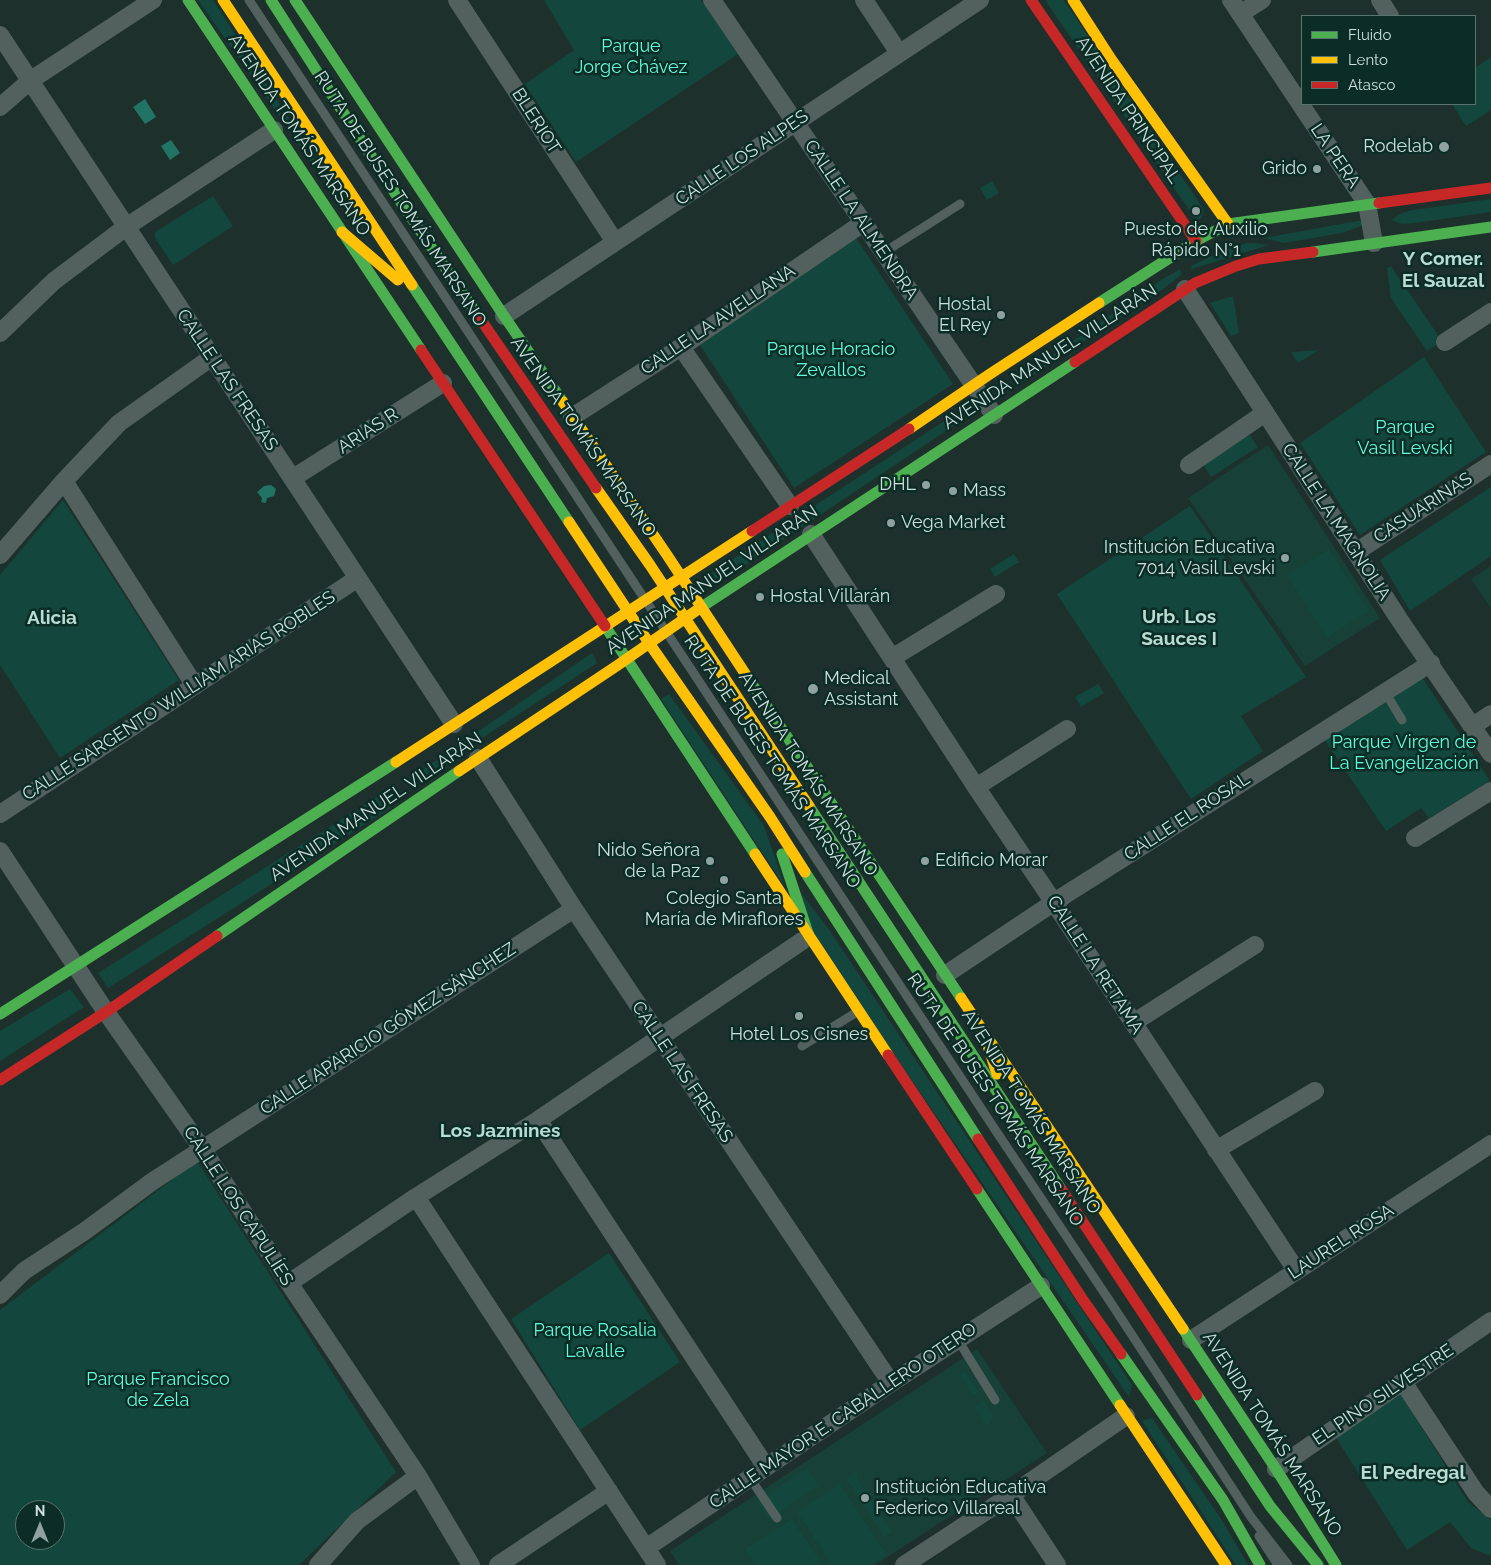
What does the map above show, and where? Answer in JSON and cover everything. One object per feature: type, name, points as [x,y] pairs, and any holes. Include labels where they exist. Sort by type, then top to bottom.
[{"type":"main road","name":"AVENIDA TOMÁS MARSANO","points":[[188,0],[606,627],[806,938],[859,1011],[1226,1565]]},
{"type":"main road","name":"AVENIDA TOMÁS MARSANO","points":[[223,0],[649,643],[770,818],[1083,1300],[1223,1500],[1260,1565]]},
{"type":"main road","name":"AVENIDA TOMÁS MARSANO","points":[[271,0],[404,207],[665,588],[1270,1506],[1318,1565]]},
{"type":"main road","name":"AVENIDA TOMÁS MARSANO","points":[[295,0],[504,316],[681,577],[927,948],[1191,1340],[1276,1469],[1336,1565]]},
{"type":"main road","name":"AVENIDA PRINCIPAL","points":[[1031,0],[1190,223],[1196,241]]},
{"type":"main road","name":"AVENIDA PRINCIPAL","points":[[1073,0],[1111,59],[1228,224]]},
{"type":"main road","name":"AVENIDA MANUEL VILLARÁN","points":[[0,1014],[386,774],[454,724],[646,601],[1196,241],[1228,224],[1491,188]]},
{"type":"main road","points":[[1206,216],[1209,212],[1211,201]]},
{"type":"main road","name":"AVENIDA MANUEL VILLARÁN","points":[[0,1080],[106,1012],[405,802],[478,758],[811,534],[1195,283],[1236,266],[1259,259],[1491,227]]},
{"type":"main road","points":[[342,232],[423,301]]},
{"type":"main road","points":[[770,818],[806,938]]},
{"type":"main road","points":[[910,960],[927,948]]},
{"type":"main road","points":[[984,1033],[1009,1109]]},
{"type":"street","points":[[0,107],[31,80],[152,0]]},
{"type":"street","name":"BLERIOT","points":[[457,0],[615,242]]},
{"type":"street","name":"CALLE LA ALMENDRA","points":[[712,0],[994,415]]},
{"type":"street","points":[[864,0],[899,54]]},
{"type":"street","name":"CALLE LOS ALPES","points":[[504,316],[980,0]]},
{"type":"street","points":[[1236,7],[1262,0]]},
{"type":"street","points":[[1380,0],[1389,15]]},
{"type":"street","name":"LA PERA","points":[[1236,7],[1301,105]]},
{"type":"street","name":"CALLE LAS FRESAS","points":[[0,35],[454,724]]},
{"type":"street","name":"LA PERA","points":[[1301,105],[1367,204],[1374,243]]},
{"type":"street","points":[[0,332],[54,281],[126,227],[274,130]]},
{"type":"street","name":"CALLE LA AVELLANA","points":[[572,417],[681,347],[863,223]]},
{"type":"street","name":"CALLE LA MAGNOLIA","points":[[1185,289],[1399,619],[1431,663],[1491,754]]},
{"type":"street","points":[[1445,342],[1491,312]]},
{"type":"street","points":[[681,347],[790,506]]},
{"type":"street","points":[[0,555],[64,481],[119,423],[212,357]]},
{"type":"street","name":"ARIAS R","points":[[293,478],[443,383]]},
{"type":"street","points":[[1189,465],[1265,413]]},
{"type":"street","name":"CASUARINAS","points":[[1356,552],[1491,464]]},
{"type":"street","points":[[64,481],[195,686]]},
{"type":"street","name":"CALLE LA RETAMA","points":[[811,534],[976,788],[1054,902],[1296,1270]]},
{"type":"street","name":"CALLE SARGENTO WILLIAM ARIAS ROBLES","points":[[0,814],[358,578]]},
{"type":"street","points":[[892,658],[996,594]]},
{"type":"street","name":"CALLE EL ROSAL","points":[[945,974],[1054,902],[1431,663]]},
{"type":"street","points":[[1473,726],[1491,714]]},
{"type":"street","points":[[976,788],[1068,729]]},
{"type":"street","name":"CALLE LAS FRESAS","points":[[478,758],[574,909],[890,1383]]},
{"type":"street","points":[[1415,838],[1491,790]]},
{"type":"street","name":"CALLE LOS CAPULÍES","points":[[0,851],[106,1012],[203,1150],[418,1476],[471,1565]]},
{"type":"street","name":"CALLE APARICIO GÓMEZ SÁNCHEZ","points":[[0,1295],[24,1272],[85,1231],[153,1181],[574,909]]},
{"type":"street","points":[[289,1283],[416,1197],[538,1120],[806,938]]},
{"type":"street","points":[[1133,1023],[1255,945]]},
{"type":"street","points":[[1216,1150],[1314,1091]]},
{"type":"street","points":[[538,1120],[766,1466]]},
{"type":"street","name":"LAUREL ROSA","points":[[1191,1340],[1491,1144]]},
{"type":"street","points":[[416,1197],[657,1565]]},
{"type":"street","name":"CALLE MAYOR E. CABALLERO OTERO","points":[[646,1548],[890,1383],[1041,1286]]},
{"type":"street","name":"EL PINO SILVESTRE","points":[[1276,1469],[1491,1321]]},
{"type":"street","points":[[1403,1382],[1476,1493],[1491,1509]]},
{"type":"street","points":[[904,1565],[1011,1495],[1126,1416]]},
{"type":"street","points":[[318,1565],[357,1521],[418,1476]]},
{"type":"street","points":[[498,1565],[609,1491]]},
{"type":"street","points":[[1011,1495],[1057,1565]]},
{"type":"lane","name":"RUTA DE BUSES TOMÁS MARSANO","points":[[249,0],[990,1123],[1113,1306],[1251,1518],[1288,1565]]},
{"type":"lane","points":[[883,253],[960,204]]},
{"type":"lane","points":[[1385,692],[1402,720]]},
{"type":"lane","points":[[802,1046],[859,1011]]},
{"type":"lane","points":[[958,1340],[995,1400]]},
{"type":"lane","points":[[750,1478],[777,1518]]},
{"type":"lane","name":"RUTA DE BUSES TOMÁS MARSANO","points":[[1251,1518],[1260,1539],[1278,1565]]},
{"type":"shaded area","points":[[145,99],[156,117],[145,124],[133,107]]},
{"type":"shaded area","points":[[171,140],[180,153],[170,160],[161,146]]},
{"type":"shaded area","name":"Institución Educativa 7014 Vasil Levski","points":[[1268,445],[1380,618],[1305,666],[1188,498]]},
{"type":"shaded area","points":[[271,485],[276,489],[274,496],[267,498],[266,503],[261,502],[262,498],[257,492],[264,486]]},
{"type":"shaded area","points":[[1491,566],[1491,608],[1471,579]]},
{"type":"shaded area","name":"Institución Educativa Federico Villareal","points":[[977,1349],[1047,1453],[875,1565],[679,1565],[670,1551]]},
{"type":"green space","points":[[198,0],[213,0],[375,253]]},
{"type":"green space","name":"Parque Jorge Chávez","points":[[544,0],[701,0],[738,54],[576,162],[525,84],[574,50]]},
{"type":"green space","points":[[1045,0],[1064,0],[1204,210],[1201,218],[1196,220]]},
{"type":"green space","points":[[1491,57],[1491,110],[1466,126],[1453,105],[1476,105],[1476,67]]},
{"type":"green space","points":[[992,181],[999,193],[987,200],[980,188]]},
{"type":"green space","points":[[213,196],[233,226],[173,265],[155,238],[155,232]]},
{"type":"green space","points":[[1491,199],[1491,212],[1415,223],[1402,224],[1391,220],[1402,213],[1413,210]]},
{"type":"green space","points":[[1364,221],[1364,225],[1342,233],[1284,243],[1264,238]]},
{"type":"green space","name":"Parque Horacio Zevallos","points":[[856,238],[953,384],[794,488],[700,345]]},
{"type":"green space","points":[[1247,243],[1269,245],[1192,269],[1191,266],[1220,252]]},
{"type":"green space","points":[[1391,266],[1442,341],[1427,351],[1391,298],[1387,268]]},
{"type":"green space","points":[[1180,269],[1182,274],[1163,289],[1017,384],[1016,381],[1158,282]]},
{"type":"green space","points":[[1233,296],[1239,333],[1231,336],[1210,303]]},
{"type":"green space","points":[[1319,350],[1298,363],[1291,352]]},
{"type":"green space","name":"Parque Vasil Levski","points":[[1424,357],[1486,452],[1360,535],[1300,443]]},
{"type":"green space","points":[[955,414],[961,421],[712,587],[704,578]]},
{"type":"green space","points":[[1249,434],[1258,447],[1211,477],[1203,464]]},
{"type":"green space","points":[[1491,487],[1491,556],[1410,611],[1380,560]]},
{"type":"green space","points":[[63,500],[179,680],[60,758],[0,665],[0,575]]},
{"type":"green space","points":[[1190,506],[1306,677],[1241,716],[1263,751],[1191,799],[1057,594]]},
{"type":"green space","points":[[1329,549],[1369,611],[1327,638],[1287,575]]},
{"type":"green space","points":[[1014,554],[1019,562],[995,577],[990,569]]},
{"type":"green space","points":[[592,653],[597,663],[412,784],[409,779]]},
{"type":"green space","name":"Parque Virgen de La Evangelización","points":[[1422,677],[1490,781],[1429,818],[1421,808],[1386,831],[1322,736]]},
{"type":"green space","points":[[1098,684],[1104,693],[1081,707],[1075,697]]},
{"type":"green space","points":[[669,694],[764,826],[785,887],[661,699]]},
{"type":"green space","points":[[382,794],[391,808],[108,988],[98,973]]},
{"type":"green space","points":[[801,893],[830,931],[1132,1385],[1129,1397],[815,939]]},
{"type":"green space","points":[[70,989],[84,1007],[0,1061],[0,1031]]},
{"type":"green space","name":"Parque Francisco de Zela","points":[[197,1161],[396,1472],[299,1565],[0,1565],[0,1310]]},
{"type":"green space","name":"Parque Rosalia Lavalle","points":[[609,1253],[680,1362],[580,1430],[511,1319]]},
{"type":"green space","points":[[965,1371],[979,1392],[973,1396],[960,1375]]},
{"type":"green space","points":[[1400,1393],[1468,1502],[1491,1520],[1491,1556],[1471,1548],[1450,1522],[1407,1550],[1335,1436]]},
{"type":"green space","points":[[984,1400],[994,1416],[987,1427],[974,1406]]},
{"type":"green space","points":[[1152,1418],[1223,1522],[1248,1565],[1236,1565],[1142,1421]]},
{"type":"green space","points":[[807,1468],[819,1486],[768,1519],[757,1502]]},
{"type":"green space","points":[[856,1470],[859,1474],[856,1476],[892,1532],[884,1537],[846,1478]]},
{"type":"green space","points":[[840,1484],[887,1555],[872,1565],[832,1565],[797,1512]]},
{"type":"green space","points":[[792,1519],[823,1565],[756,1565],[745,1549]]},
{"type":"traffic: fast","points":[[188,0],[421,350]]},
{"type":"traffic: fast","points":[[271,0],[404,207],[479,317]]},
{"type":"traffic: fast","points":[[295,0],[563,402]]},
{"type":"traffic: fast","points":[[1099,303],[1196,241],[1228,224],[1379,203]]},
{"type":"traffic: fast","points":[[1313,252],[1491,227]]},
{"type":"traffic: fast","points":[[412,285],[569,522]]},
{"type":"traffic: fast","points":[[700,608],[1075,362]]},
{"type":"traffic: fast","points":[[605,626],[755,854]]},
{"type":"traffic: fast","points":[[750,681],[961,998]]},
{"type":"traffic: fast","points":[[0,1014],[396,762]]},
{"type":"traffic: fast","points":[[217,936],[459,771]]},
{"type":"traffic: fast","points":[[809,806],[1061,1189]]},
{"type":"traffic: fast","points":[[782,854],[809,936]]},
{"type":"traffic: fast","points":[[805,872],[978,1139]]},
{"type":"traffic: fast","points":[[977,1189],[1120,1405]]},
{"type":"traffic: fast","points":[[1183,1329],[1276,1469],[1336,1565]]},
{"type":"traffic: fast","points":[[1121,1354],[1223,1500],[1260,1565]]},
{"type":"traffic: fast","points":[[1197,1395],[1270,1506],[1318,1565]]},
{"type":"traffic: slow","points":[[223,0],[412,285]]},
{"type":"traffic: slow","points":[[1073,0],[1111,59],[1228,224]]},
{"type":"traffic: slow","points":[[342,232],[398,280]]},
{"type":"traffic: slow","points":[[909,429],[1099,303]]},
{"type":"traffic: slow","points":[[563,402],[750,681]]},
{"type":"traffic: slow","points":[[596,488],[650,565],[809,806]]},
{"type":"traffic: slow","points":[[569,522],[649,643],[770,817],[805,872]]},
{"type":"traffic: slow","points":[[396,762],[752,531]]},
{"type":"traffic: slow","points":[[459,771],[700,608]]},
{"type":"traffic: slow","points":[[755,854],[888,1055]]},
{"type":"traffic: slow","points":[[961,998],[1183,1329]]},
{"type":"traffic: slow","points":[[984,1033],[997,1074]]},
{"type":"traffic: slow","points":[[1120,1405],[1226,1565]]},
{"type":"traffic: jam","points":[[1031,0],[1196,241]]},
{"type":"traffic: jam","points":[[1379,203],[1491,188]]},
{"type":"traffic: jam","points":[[1075,362],[1195,283],[1236,266],[1259,259],[1313,252]]},
{"type":"traffic: jam","points":[[479,317],[596,488]]},
{"type":"traffic: jam","points":[[421,350],[605,626]]},
{"type":"traffic: jam","points":[[752,531],[909,429]]},
{"type":"traffic: jam","points":[[0,1080],[106,1012],[217,936]]},
{"type":"traffic: jam","points":[[888,1055],[977,1189]]},
{"type":"traffic: jam","points":[[978,1139],[1083,1300],[1121,1354]]},
{"type":"traffic: jam","points":[[1061,1189],[1197,1395]]},
{"type":"place","name":"Rodelab","points":[[1444,147]]},
{"type":"place","name":"Grido","points":[[1317,169]]},
{"type":"place","name":"Puesto de Auxilio Rápido N°1","points":[[1196,211]]},
{"type":"place","name":"Hostal El Rey","points":[[1001,315]]},
{"type":"place","name":"DHL","points":[[926,485]]},
{"type":"place","name":"Mass","points":[[953,491]]},
{"type":"place","name":"Vega Market","points":[[891,523]]},
{"type":"place","name":"Institución Educativa 7014 Vasil Levski","points":[[1285,558]]},
{"type":"place","name":"Hostal Villarán","points":[[760,597]]},
{"type":"place","name":"Medical Assistant","points":[[813,689]]},
{"type":"place","name":"Nido Señora de la Paz","points":[[710,861]]},
{"type":"place","name":"Edificio Morar","points":[[925,861]]},
{"type":"place","name":"Colegio Santa María de Miraflores","points":[[724,880]]},
{"type":"place","name":"Hotel Los Cisnes","points":[[799,1016]]},
{"type":"place","name":"Institución Educativa Federico Villareal","points":[[865,1498]]},
{"type":"district","name":"Y Comer. El Sauzal","points":[[1443,270]]},
{"type":"district","name":"Alicia","points":[[52,618]]},
{"type":"district","name":"Urb. Los Sauces I","points":[[1179,628]]},
{"type":"district","name":"Los Jazmines","points":[[500,1131]]},
{"type":"district","name":"El Pedregal","points":[[1413,1473]]}]
